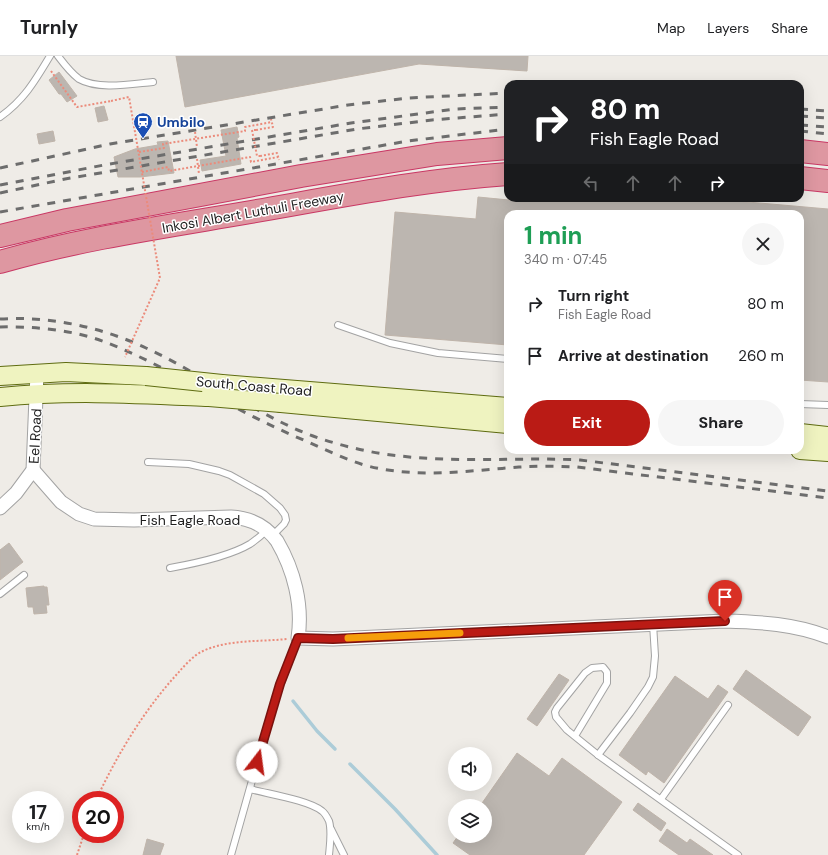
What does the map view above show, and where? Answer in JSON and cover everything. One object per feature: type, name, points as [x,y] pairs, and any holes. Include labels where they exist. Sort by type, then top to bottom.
[{"type":"highway","name":"Inkosi Albert Luthuli Freeway","points":[[0,236],[67,220],[301,176],[437,154],[504,148]]},
{"type":"highway","points":[[804,151],[828,154]]},
{"type":"highway","name":"Inkosi Albert Luthuli Freeway","points":[[0,262],[35,252],[131,232],[413,185],[504,174]]},
{"type":"highway","points":[[804,178],[828,181]]},
{"type":"street","name":"South Coast Road","points":[[0,376],[66,372],[146,376],[222,384],[504,407]]},
{"type":"street","name":"Eel Road","points":[[1,507],[16,493],[33,470],[37,373]]},
{"type":"street","name":"South Coast Road","points":[[0,397],[37,394],[126,393],[209,397],[504,424]]},
{"type":"street","points":[[804,433],[828,436]]},
{"type":"street","points":[[804,450],[828,452]]},
{"type":"street","name":"Fish Eagle Road","points":[[33,470],[48,489],[61,502],[79,514],[94,519],[134,520],[231,517],[247,519],[259,524],[270,533]]},
{"type":"street","points":[[270,533],[279,545],[295,586],[300,610],[298,638],[333,639],[725,621],[789,626],[828,637]]},
{"type":"lane","points":[[0,117],[28,92],[50,56]]},
{"type":"lane","points":[[58,56],[74,74],[86,82],[98,85],[152,82]]},
{"type":"lane","points":[[338,325],[390,343],[438,353],[504,358]]},
{"type":"lane","points":[[804,404],[828,405]]},
{"type":"lane","points":[[148,462],[188,464],[213,469],[230,475],[264,494],[280,508],[285,515],[286,520],[284,524],[242,548],[189,564],[170,568]]},
{"type":"lane","points":[[0,594],[24,575]]},
{"type":"lane","points":[[598,755],[630,713],[653,677],[655,656],[652,624]]},
{"type":"lane","points":[[231,855],[275,699],[298,638]]},
{"type":"lane","points":[[575,736],[607,683],[607,672],[603,667],[592,668],[585,673],[556,711],[556,716],[561,724],[575,736],[598,755],[738,855]]},
{"type":"lane","points":[[661,800],[728,705]]},
{"type":"lane","points":[[250,789],[312,805],[324,813],[327,816],[330,828],[344,855]]},
{"type":"lane","points":[[329,855],[330,828]]},
{"type":"path","points":[[45,64],[77,107],[129,97],[160,278],[125,357]]},
{"type":"path","points":[[139,152],[164,148],[163,144],[245,131],[245,127],[272,121],[273,126],[252,130],[257,156],[277,152],[278,159],[251,162],[250,157],[169,171],[168,167],[142,172]]},
{"type":"path","points":[[195,132],[197,147]]},
{"type":"path","points":[[197,159],[199,174]]},
{"type":"path","points":[[100,791],[122,750],[154,701],[186,664],[201,651],[230,643],[298,638]]},
{"type":"path","points":[[77,855],[81,843]]},
{"type":"building","points":[[176,56],[528,56],[527,71],[419,64],[185,107]]},
{"type":"building","points":[[59,72],[77,96],[67,102],[49,80]]},
{"type":"building","points":[[104,106],[108,120],[98,122],[95,108]]},
{"type":"building","points":[[237,127],[241,164],[202,171],[200,160],[226,156],[221,130]]},
{"type":"building","points":[[53,131],[55,141],[39,144],[37,134]]},
{"type":"building","points":[[168,141],[174,173],[140,177],[118,177],[114,157],[135,149],[158,145],[157,142]]},
{"type":"building","points":[[478,197],[504,200],[504,202],[748,202],[828,209],[828,382],[804,380],[804,210],[504,210],[504,345],[385,335],[395,212],[476,219]]},
{"type":"building","points":[[9,543],[23,562],[0,580],[0,550]]},
{"type":"building","points":[[47,587],[49,605],[46,605],[47,613],[34,614],[33,607],[28,607],[26,588]]},
{"type":"building","points":[[746,670],[811,717],[798,736],[733,689]]},
{"type":"building","points":[[559,674],[569,680],[537,726],[527,719]]},
{"type":"building","points":[[675,676],[708,699],[718,685],[728,692],[664,783],[648,771],[646,775],[619,755]]},
{"type":"building","points":[[517,753],[549,776],[562,758],[622,802],[584,855],[470,855],[453,843],[492,843],[492,799],[485,799],[492,791],[492,789]]},
{"type":"building","points":[[638,803],[666,823],[661,831],[633,810]]},
{"type":"building","points":[[667,829],[687,843],[690,839],[713,855],[679,855],[659,841]]},
{"type":"building","points":[[147,839],[164,844],[160,855],[143,855]]},
{"type":"waterway","points":[[293,701],[317,731],[335,749]]},
{"type":"waterway","points":[[350,764],[395,809],[437,855]]},
{"type":"railway","points":[[0,168],[110,144],[348,105],[408,98],[504,93]]},
{"type":"railway","points":[[0,185],[104,165],[351,123],[455,109],[504,107]]},
{"type":"railway","points":[[804,109],[828,111]]},
{"type":"railway","points":[[0,193],[65,179],[357,129],[432,120],[504,114]]},
{"type":"railway","points":[[804,116],[828,118]]},
{"type":"railway","points":[[804,125],[828,127]]},
{"type":"railway","points":[[0,212],[408,141],[504,129]]},
{"type":"railway","points":[[804,131],[828,134]]},
{"type":"railway","points":[[0,319],[38,319],[56,321],[75,324],[111,334],[146,348],[168,359],[251,406],[292,427],[324,440],[367,451],[422,458],[468,460],[580,460],[828,491]]},
{"type":"railway","points":[[0,327],[26,327],[53,330],[80,334],[105,342],[146,360],[235,408],[283,431],[350,460],[383,469],[402,472],[441,473],[526,467],[577,467],[828,498]]},
{"type":"slow traffic","points":[[348,638],[460,633]]},
{"type":"place","name":"Umbilo","points":[[143,139]]},
{"type":"route","points":[[257,762],[275,699],[298,638],[315,640],[725,621]]}]
